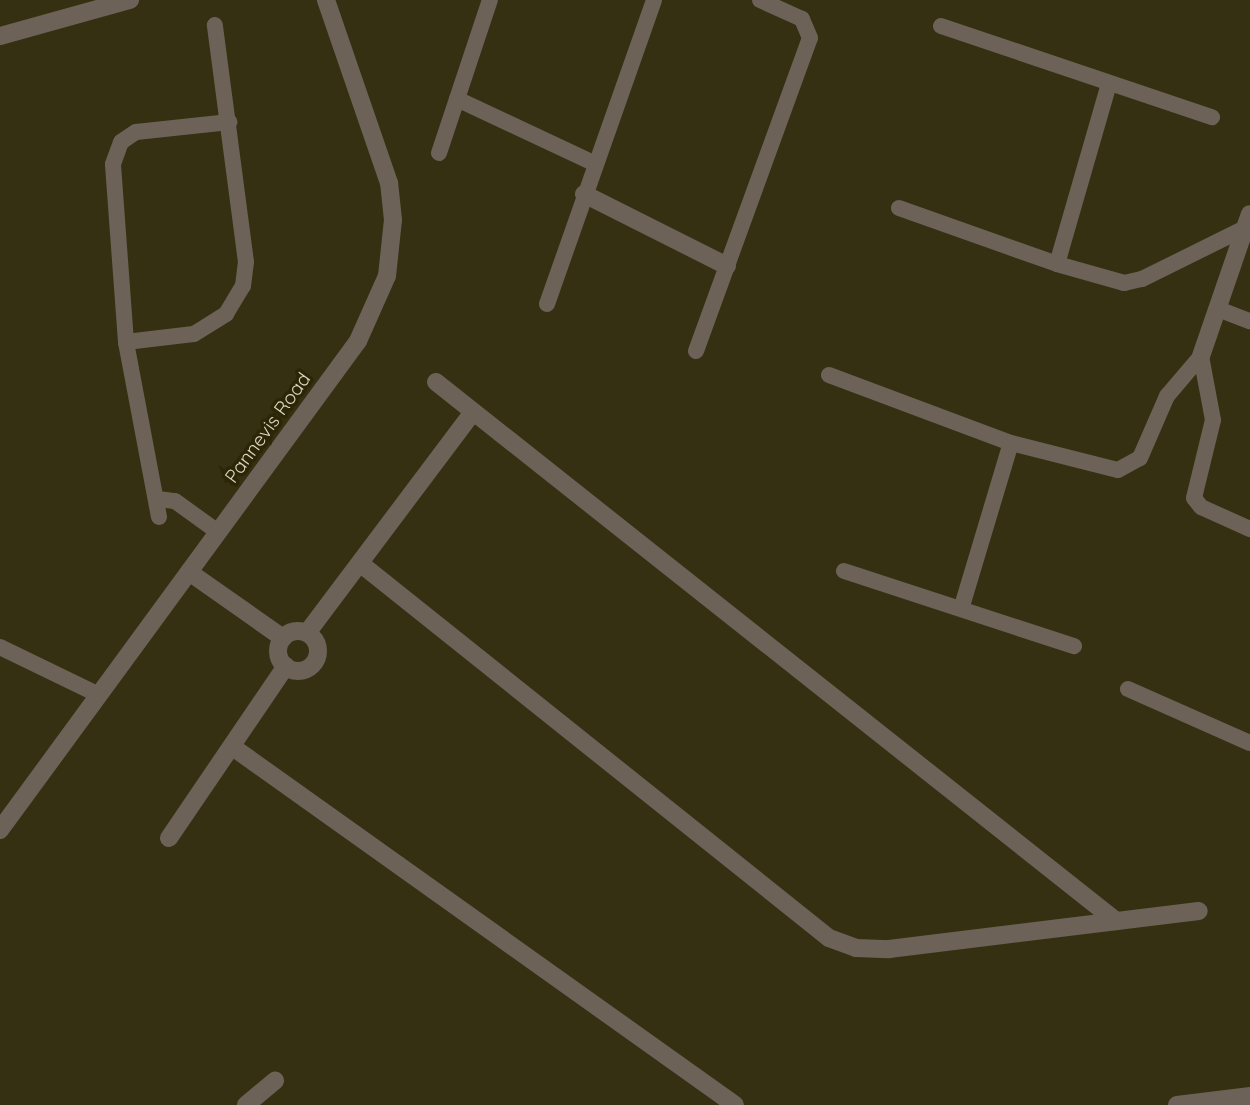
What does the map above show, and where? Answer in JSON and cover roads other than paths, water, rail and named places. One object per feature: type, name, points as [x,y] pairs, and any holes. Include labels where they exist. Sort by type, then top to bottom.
[{"type":"street","points":[[0,36],[93,5],[130,0]]},
{"type":"street","name":"Pannevis Road","points":[[0,830],[358,341],[387,276],[393,220],[389,183],[326,0]]},
{"type":"street","points":[[584,194],[727,266]]},
{"type":"street","points":[[1201,356],[1248,221]]},
{"type":"street","points":[[436,382],[1116,921]]},
{"type":"street","points":[[307,633],[473,412]]},
{"type":"street","points":[[361,564],[829,938],[856,948],[889,949],[1199,911]]},
{"type":"street","points":[[189,572],[283,638]]},
{"type":"street","points":[[290,633],[307,633],[318,647],[314,664],[298,671],[286,666],[278,656],[283,638],[290,633]]},
{"type":"street","points":[[169,838],[234,748],[286,666]]},
{"type":"street","points":[[234,748],[735,1105]]},
{"type":"street","points":[[246,1105],[275,1081]]},
{"type":"street","points":[[1177,1105],[1250,1096]]},
{"type":"lane","points":[[439,153],[490,0]]},
{"type":"lane","points":[[696,351],[807,50],[807,26],[791,6],[760,0]]},
{"type":"lane","points":[[547,304],[596,164],[645,3]]},
{"type":"lane","points":[[126,342],[194,334],[226,314],[243,286],[246,262],[215,25]]},
{"type":"lane","points":[[941,26],[1212,117]]},
{"type":"lane","points":[[1057,264],[1109,84]]},
{"type":"lane","points":[[457,99],[596,164]]},
{"type":"lane","points":[[159,517],[158,499],[126,342],[115,152],[136,132],[229,122]]},
{"type":"lane","points":[[899,208],[1057,264],[1133,282],[1248,221]]},
{"type":"lane","points":[[1218,309],[1250,321]]},
{"type":"lane","points":[[828,375],[1011,443],[1126,469],[1140,458],[1167,396],[1201,356]]},
{"type":"lane","points":[[1201,356],[1213,420],[1194,498],[1201,507],[1250,529]]},
{"type":"lane","points":[[962,606],[1011,443]]},
{"type":"lane","points":[[158,499],[175,501],[218,532]]},
{"type":"lane","points":[[844,571],[962,606],[1074,646]]},
{"type":"lane","points":[[0,648],[99,695]]},
{"type":"lane","points":[[1128,690],[1250,743]]}]
